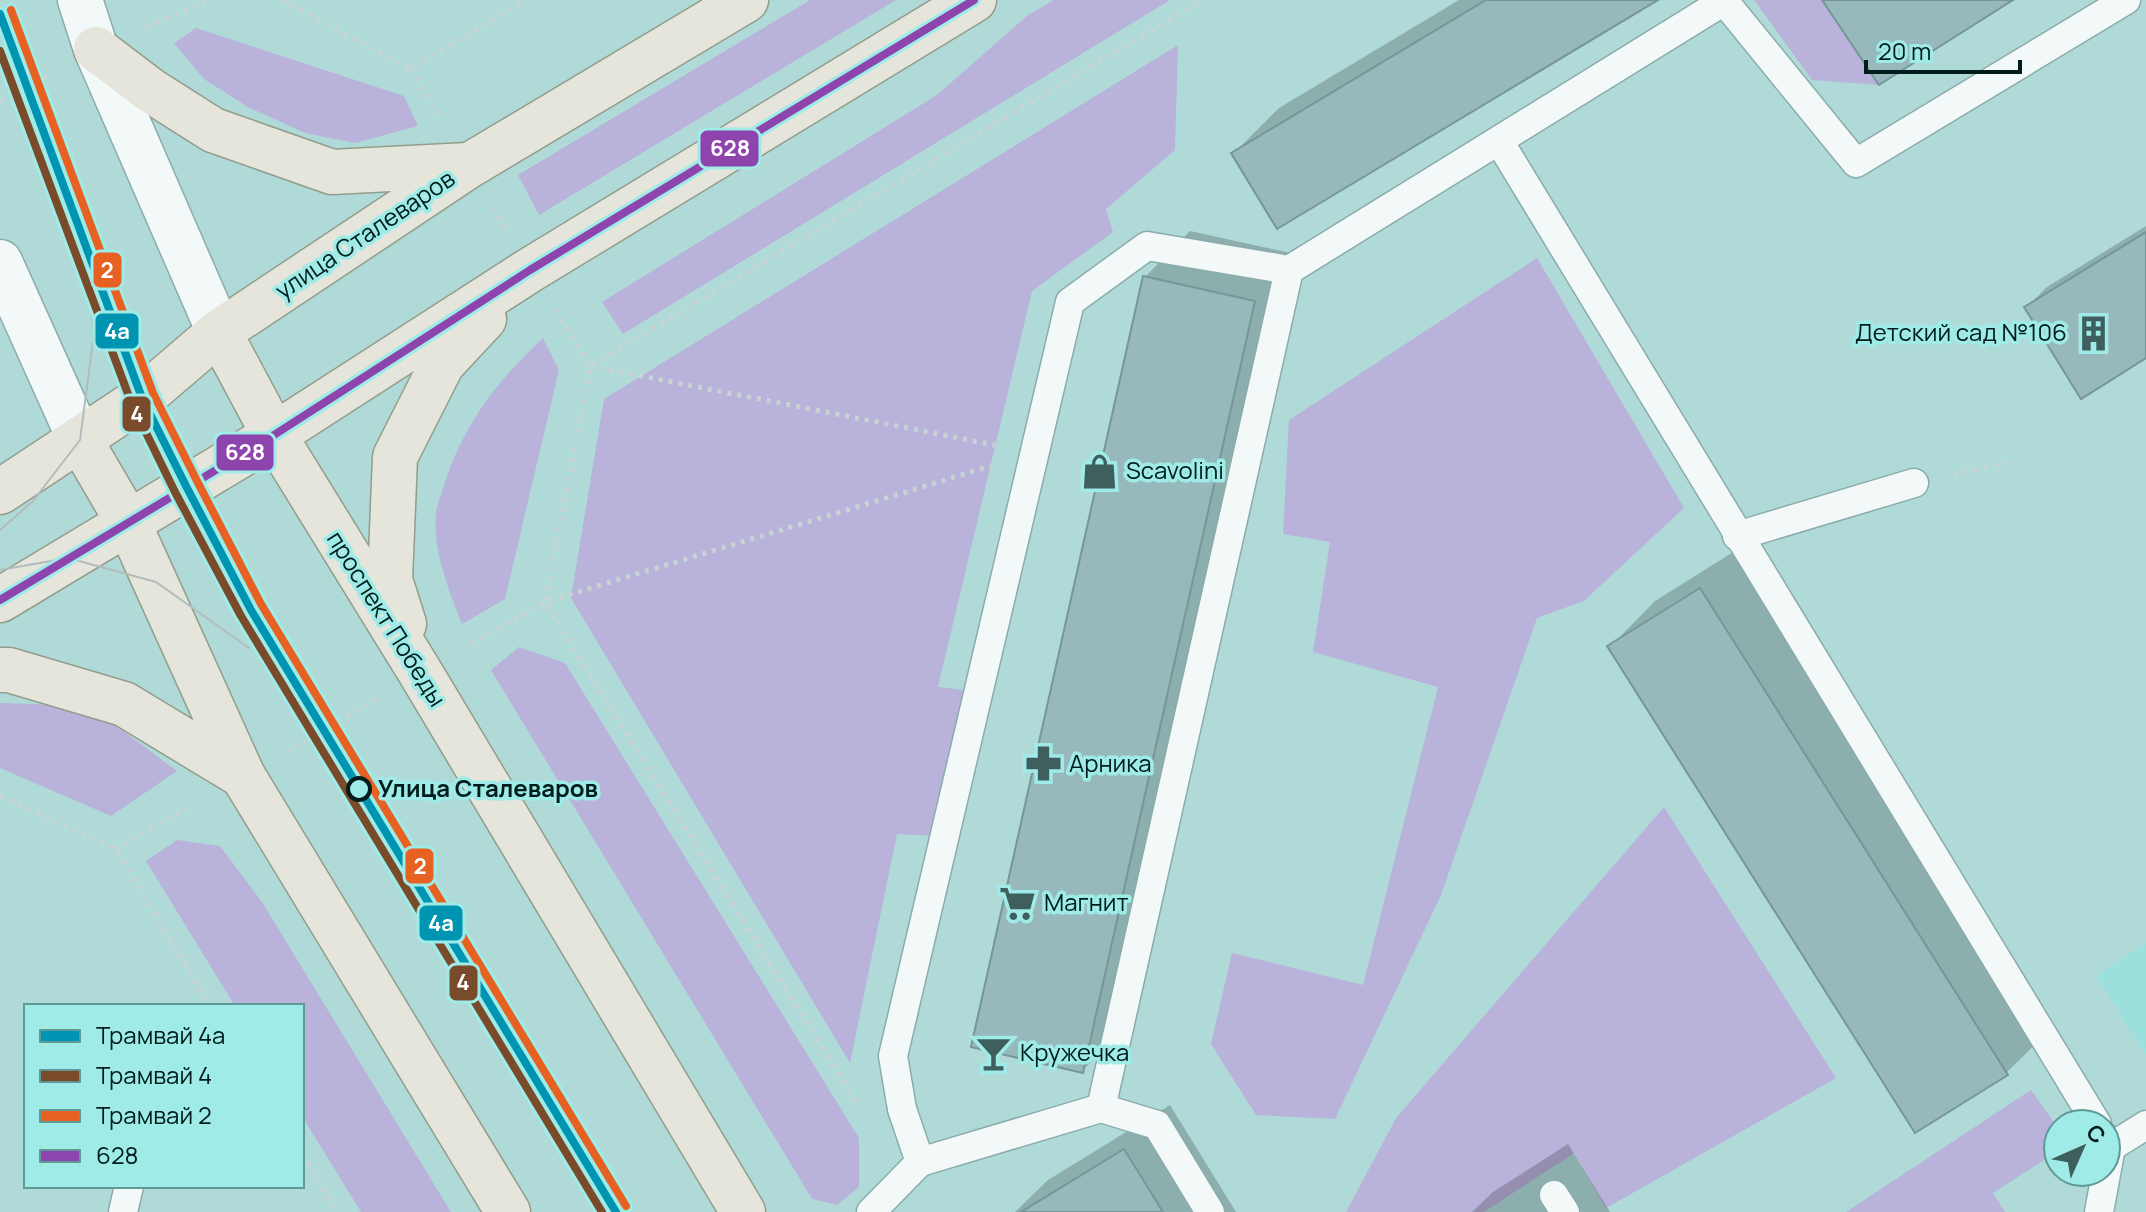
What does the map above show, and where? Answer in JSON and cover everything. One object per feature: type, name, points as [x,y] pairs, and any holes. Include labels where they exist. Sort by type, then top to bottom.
[{"type":"main road","name":"проспект Победы","points":[[80,0],[96,49],[219,332],[274,435],[420,672],[743,1212]]},
{"type":"main road","name":"улица Сталеваров","points":[[0,492],[142,398],[219,332],[470,165],[746,0]]},
{"type":"main road","points":[[0,600],[274,435],[530,270],[974,0]]},
{"type":"main road","points":[[96,49],[150,90],[213,130],[332,172],[470,165]]},
{"type":"main road","points":[[0,262],[80,440],[128,522],[243,776],[508,1212]]},
{"type":"main road","points":[[420,672],[390,580],[395,457],[442,364],[530,270]]},
{"type":"main road","points":[[0,670],[124,704],[243,776]]},
{"type":"lane","points":[[920,1162],[902,1109],[893,1056],[1070,302],[1147,246],[1289,270],[1724,1],[1856,163],[2126,0]]},
{"type":"lane","points":[[1499,141],[2088,1108]]},
{"type":"lane","points":[[1101,1108],[1289,270]]},
{"type":"lane","points":[[1737,536],[1914,483]]},
{"type":"lane","points":[[871,1212],[920,1162],[1101,1108],[1157,1125],[1210,1212]]},
{"type":"lane","points":[[2122,1131],[2146,1125]]},
{"type":"lane","points":[[123,1212],[129,1188]]},
{"type":"lane","points":[[2099,1212],[2101,1188]]},
{"type":"path","points":[[282,0],[410,69],[590,366],[545,602],[863,1113]]},
{"type":"path","points":[[410,69],[526,0]]},
{"type":"path","points":[[590,366],[1202,0]]},
{"type":"path","points":[[590,366],[1035,453]]},
{"type":"path","points":[[115,849],[545,602],[1035,453]]},
{"type":"path","points":[[1914,483],[2007,463]]},
{"type":"path","points":[[0,796],[115,849],[210,1004]]},
{"type":"path","points":[[304,1157],[338,1212]]},
{"type":"shaded area","points":[[810,0],[896,0],[539,215],[518,175]]},
{"type":"shaded area","points":[[1054,0],[1170,0],[623,334],[602,302],[937,95],[1028,15]]},
{"type":"shaded area","points":[[1754,0],[1826,0],[1824,2],[1879,85],[1812,80]]},
{"type":"shaded area","points":[[196,28],[404,96],[418,126],[355,143],[305,133],[248,107],[204,79],[174,43]]},
{"type":"shaded area","points":[[1178,45],[1175,150],[1106,209],[1113,232],[1032,291],[938,687],[963,690],[935,836],[897,834],[850,1063],[571,598],[604,399]]},
{"type":"shaded area","points":[[1537,258],[1684,508],[1584,601],[1537,618],[1441,895],[1335,1119],[1256,1115],[1211,1044],[1232,953],[1363,985],[1438,687],[1313,652],[1330,542],[1283,534],[1289,420]]},
{"type":"shaded area","points":[[543,338],[559,370],[505,599],[462,624],[439,557],[436,529],[438,504],[461,443],[483,405],[511,370]]},
{"type":"shaded area","points":[[519,647],[565,663],[859,1138],[859,1187],[837,1205],[812,1199],[491,670]]},
{"type":"shaded area","points":[[0,703],[58,705],[115,725],[177,771],[111,816],[0,768]]},
{"type":"shaded area","points":[[1664,807],[1836,1078],[1606,1208],[1574,1153],[1484,1212],[1346,1212],[1396,1118]]},
{"type":"shaded area","points":[[177,840],[220,846],[262,902],[451,1212],[361,1212],[304,1119],[304,1004],[234,1004],[146,861]]},
{"type":"shaded area","points":[[2146,943],[2146,1055],[2096,976]]},
{"type":"shaded area","points":[[2031,1090],[2044,1108],[2042,1161],[1993,1193],[2005,1212],[1846,1212]]},
{"type":"building","points":[[1486,0],[1658,0],[1277,229],[1231,153]]},
{"type":"building","points":[[1822,0],[2013,0],[1879,85]]},
{"type":"building","name":"Детский сад №106","points":[[2146,232],[2146,358],[2081,399],[2024,307]]},
{"type":"building","points":[[1143,276],[1255,301],[1083,1073],[971,1047]]},
{"type":"building","points":[[1700,588],[2008,1075],[1915,1133],[1607,646]]},
{"type":"building","points":[[1124,1149],[1163,1212],[1021,1212]]},
{"type":"tram line","name":"2","points":[[11,10],[153,393],[197,481],[261,604],[626,1206]]},
{"type":"tram line","name":"4а","points":[[0,14],[142,398],[186,486],[251,610],[616,1212]]},
{"type":"tram line","name":"4","points":[[0,51],[131,402],[175,492],[241,616],[602,1212]]},
{"type":"tram line","points":[[0,530],[33,501],[80,440],[94,333],[84,246]]},
{"type":"tram line","points":[[0,570],[68,558],[156,582],[249,648]]},
{"type":"transit line","name":"628","points":[[0,600],[274,435],[530,270],[974,0]]},
{"type":"place","name":"Детский сад №106","points":[[2093,333]]},
{"type":"place","name":"Scavolini","points":[[1100,471]]},
{"type":"place","name":"Арника","points":[[1043,764]]},
{"type":"place","name":"Улица Сталеваров","points":[[359,789]]},
{"type":"place","name":"Магнит","points":[[1018,903]]},
{"type":"place","name":"Кружечка","points":[[994,1053]]}]
